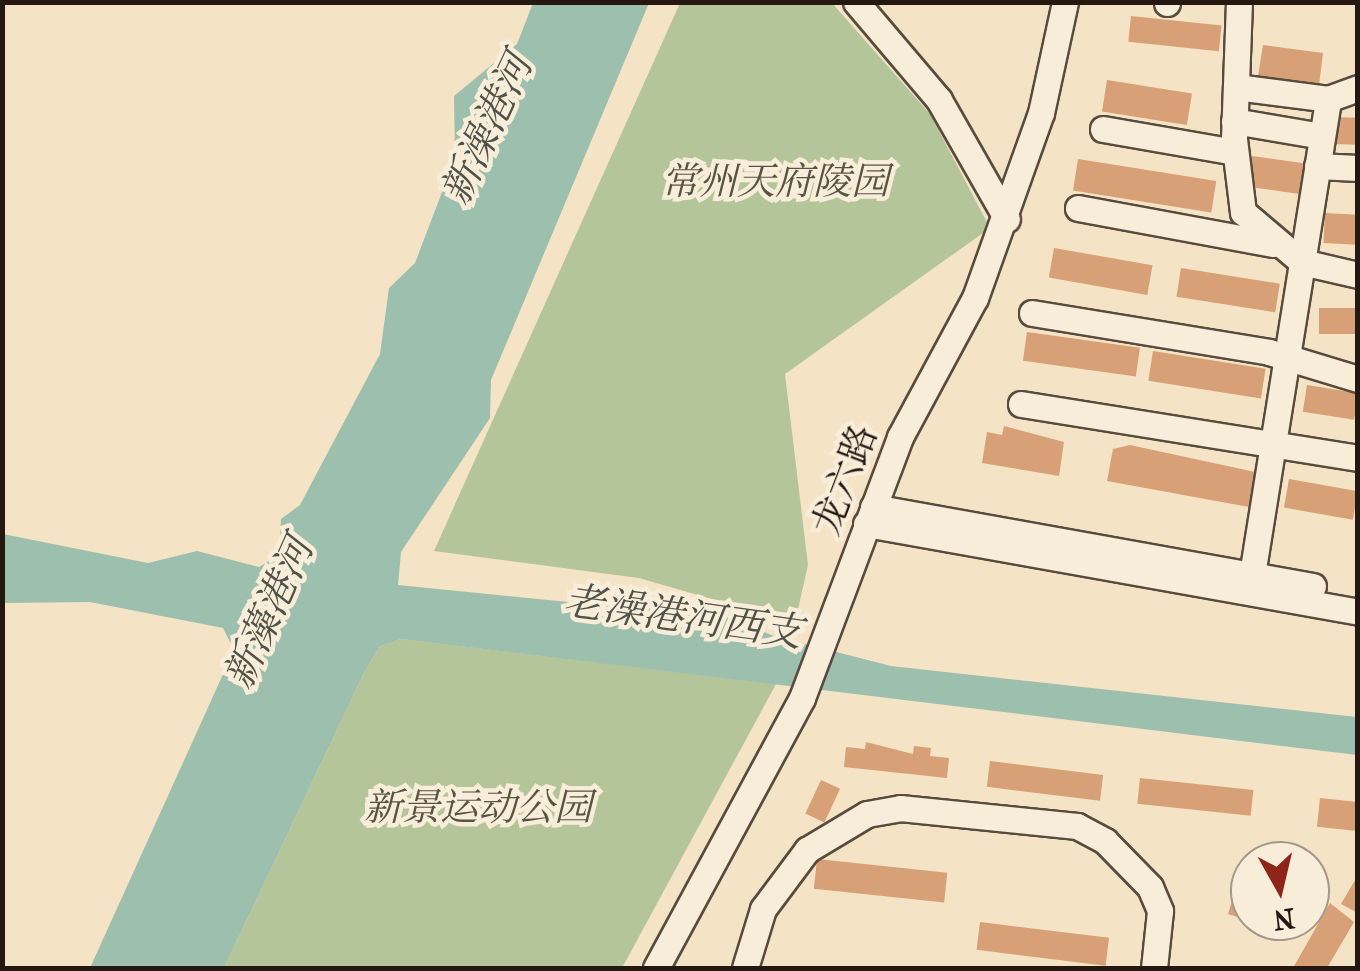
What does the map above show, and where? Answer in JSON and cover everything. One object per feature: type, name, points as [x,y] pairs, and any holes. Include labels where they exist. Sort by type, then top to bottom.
[{"type":"street","points":[[856,2],[939,100],[1007,219]]},
{"type":"street","name":"龙六路","points":[[656,968],[802,698],[830,632],[869,516],[1007,219],[1065,2]]},
{"type":"street","points":[[1239,2],[1234,121],[1243,212],[1273,244],[1302,262],[1358,275]]},
{"type":"street","points":[[1236,87],[1328,99],[1358,88]]},
{"type":"street","points":[[1252,575],[1328,99]]},
{"type":"street","points":[[1234,121],[1322,136]]},
{"type":"street","points":[[1102,129],[1235,152]]},
{"type":"street","points":[[1317,166],[1358,168]]},
{"type":"street","points":[[1078,208],[1273,244]]},
{"type":"street","points":[[1032,314],[1286,360],[1358,378]]},
{"type":"street","points":[[1022,404],[1358,458]]},
{"type":"street","points":[[869,516],[1358,594]]},
{"type":"street","points":[[869,516],[1358,612]]},
{"type":"street","points":[[745,968],[762,909],[807,850],[838,827],[900,808],[1076,826],[1105,841],[1150,887],[1160,911],[1154,968]]},
{"type":"green space","name":"常州天府陵园","points":[[680,3],[832,3],[930,114],[990,228],[785,374],[808,565],[795,623],[639,578],[434,551]]},
{"type":"green space","name":"新景运动公园","points":[[401,639],[776,684],[622,968],[224,968],[363,675],[379,647]]},
{"type":"water","points":[[533,3],[649,3],[491,380],[490,418],[401,552],[398,585],[648,610],[657,599],[675,597],[774,636],[891,666],[1357,717],[1357,755],[401,639],[379,647],[363,675],[224,968],[90,968],[234,650],[223,628],[90,602],[3,603],[3,534],[148,563],[197,551],[259,567],[279,555],[281,519],[300,505],[380,354],[389,288],[415,263],[455,158],[454,96],[517,44]]},
{"type":"building","points":[[1131,16],[1222,26],[1219,51],[1128,42]]},
{"type":"building","points":[[1263,45],[1323,53],[1319,85],[1294,87],[1258,76]]},
{"type":"building","points":[[1107,80],[1192,93],[1187,125],[1102,112]]},
{"type":"building","points":[[1333,117],[1358,118],[1357,145],[1332,144]]},
{"type":"building","points":[[1252,156],[1312,164],[1308,195],[1248,187]]},
{"type":"building","points":[[1078,159],[1216,181],[1211,213],[1073,191]]},
{"type":"building","points":[[1325,213],[1358,215],[1356,245],[1323,243]]},
{"type":"building","points":[[1054,248],[1152,265],[1147,295],[1049,278]]},
{"type":"building","points":[[1181,268],[1280,284],[1275,312],[1176,297]]},
{"type":"building","points":[[1319,308],[1358,308],[1358,334],[1319,334]]},
{"type":"building","points":[[1027,332],[1140,348],[1136,377],[1023,361]]},
{"type":"building","points":[[1153,351],[1266,369],[1261,398],[1148,381]]},
{"type":"building","points":[[1307,385],[1358,393],[1354,420],[1303,412]]},
{"type":"building","points":[[1004,426],[1064,442],[1059,476],[982,463],[987,432],[1002,435]]},
{"type":"building","points":[[1130,445],[1255,472],[1249,507],[1107,481],[1113,449]]},
{"type":"building","points":[[1289,479],[1358,491],[1353,520],[1284,508]]},
{"type":"building","points":[[866,742],[913,754],[914,746],[931,748],[930,756],[949,758],[947,778],[844,767],[846,747],[865,749]]},
{"type":"building","points":[[990,761],[1103,775],[1100,801],[987,787]]},
{"type":"building","points":[[1140,778],[1253,790],[1251,816],[1137,804]]},
{"type":"building","points":[[821,780],[840,789],[824,822],[805,814]]},
{"type":"building","points":[[1320,798],[1358,802],[1355,831],[1317,827]]},
{"type":"building","points":[[817,859],[947,873],[944,903],[814,889]]},
{"type":"building","points":[[1358,875],[1358,913],[1341,904]]},
{"type":"building","points":[[1330,903],[1354,922],[1327,968],[1293,968],[1308,941],[1330,941]]},
{"type":"building","points":[[980,922],[1109,938],[1106,966],[977,950]]},
{"type":"water label","name":"新澡港河","points":[[487,129]]},
{"type":"water label","name":"新藻港河","points":[[269,613]]},
{"type":"water label","name":"老澡港河西支","points":[[683,617]]}]
